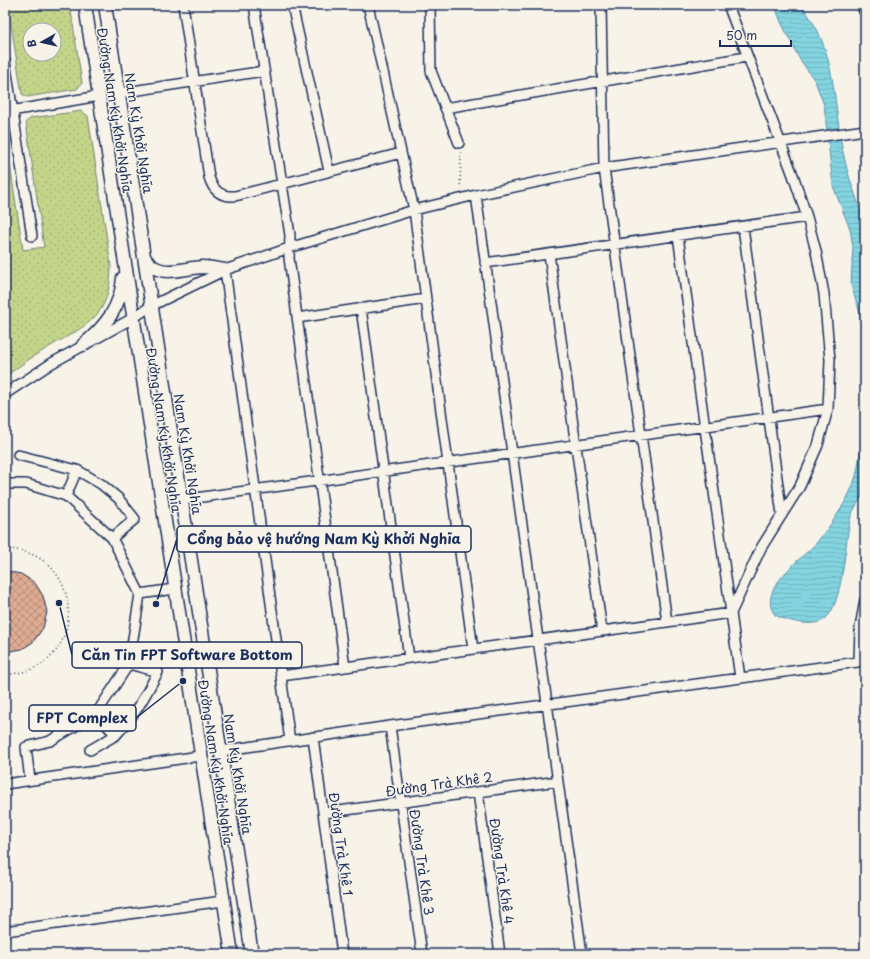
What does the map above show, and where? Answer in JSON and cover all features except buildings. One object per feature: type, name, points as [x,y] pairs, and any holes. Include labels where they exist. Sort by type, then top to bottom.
[{"type":"main road","name":"Đường Nam Kỳ Khởi Nghĩa","points":[[85,5],[174,589],[232,954]]},
{"type":"main road","name":"Nam Kỳ Khởi Nghĩa","points":[[105,5],[252,954]]},
{"type":"main road","points":[[144,257],[153,268],[159,270],[166,271],[205,267],[225,270]]},
{"type":"main road","points":[[83,345],[104,325],[114,311],[121,292],[124,263]]},
{"type":"street","points":[[183,5],[209,177],[215,191],[222,195],[235,196],[401,152]]},
{"type":"street","points":[[254,5],[290,236],[288,258],[346,667]]},
{"type":"street","points":[[292,5],[329,171]]},
{"type":"street","points":[[368,5],[414,210],[473,649]]},
{"type":"street","points":[[430,5],[431,72],[459,143]]},
{"type":"street","points":[[601,5],[604,168],[667,622]]},
{"type":"street","points":[[728,5],[807,217],[820,272],[827,316],[830,360],[828,409],[812,460],[800,486],[761,548],[731,614]]},
{"type":"street","points":[[861,5],[865,13]]},
{"type":"street","points":[[444,108],[746,56]]},
{"type":"street","points":[[5,61],[9,111],[32,236]]},
{"type":"street","points":[[119,93],[264,71]]},
{"type":"street","points":[[9,111],[99,96]]},
{"type":"street","points":[[5,394],[36,372],[152,306],[225,270],[289,248],[414,210],[476,194],[604,168],[865,130]]},
{"type":"street","points":[[476,194],[582,954]]},
{"type":"street","points":[[485,264],[807,217]]},
{"type":"street","points":[[743,227],[782,515]]},
{"type":"street","points":[[678,236],[740,678]]},
{"type":"street","points":[[549,254],[602,631]]},
{"type":"street","points":[[225,270],[290,740]]},
{"type":"street","points":[[297,318],[426,299]]},
{"type":"street","points":[[361,308],[410,658]]},
{"type":"street","points":[[181,500],[828,409]]},
{"type":"street","points":[[18,455],[77,470],[101,484],[118,498],[135,519],[112,538]]},
{"type":"street","points":[[66,496],[77,470]]},
{"type":"street","points":[[5,484],[26,484],[66,496],[112,538],[140,594],[129,664],[96,714],[50,741],[26,746],[30,780]]},
{"type":"street","points":[[140,594],[174,589]]},
{"type":"street","points":[[220,752],[290,740],[862,661],[860,627],[865,600]]},
{"type":"street","points":[[281,676],[731,614]]},
{"type":"street","points":[[90,750],[116,735],[131,720],[143,702],[158,672],[129,664]]},
{"type":"street","points":[[96,714],[116,735]]},
{"type":"street","name":"Đường Trà Khê 3","points":[[390,726],[422,954]]},
{"type":"street","name":"Đường Trà Khê 1","points":[[313,737],[342,954]]},
{"type":"street","points":[[5,784],[200,756]]},
{"type":"street","name":"Đường Trà Khê 2","points":[[324,813],[558,781]]},
{"type":"street","name":"Đường Trà Khê 4","points":[[478,792],[500,954]]},
{"type":"street","points":[[5,931],[223,901]]},
{"type":"path","points":[[459,143],[462,155],[459,199]]},
{"type":"path","points":[[5,549],[19,550],[32,554],[50,567],[59,577],[65,589],[69,612],[68,625],[64,638],[50,657],[31,670],[5,674]]},
{"type":"green space","points":[[8,5],[70,5],[82,83],[77,89],[27,97],[22,94]]},
{"type":"green space","points":[[81,111],[88,116],[111,266],[110,283],[106,297],[101,308],[85,325],[43,350],[5,377],[5,132],[23,250],[44,247],[26,122],[31,118]]},
{"type":"water","points":[[776,5],[801,5],[813,23],[822,41],[828,60],[845,161],[864,225],[866,249],[865,353],[859,310],[851,285],[853,247],[850,229],[833,186],[824,105],[815,81],[799,58],[781,22]]},
{"type":"water","points":[[865,418],[865,488],[851,516],[840,588],[831,612],[825,619],[814,623],[800,623],[775,615],[771,605],[771,595],[776,584],[784,574],[818,541],[836,517],[854,483],[860,456]]},
{"type":"place","name":"Căn Tin FPT Software Bottom","points":[[59,603]]},
{"type":"place","name":"Cổng bảo vệ hướng Nam Kỳ Khởi Nghĩa","points":[[156,604]]},
{"type":"place","name":"FPT Complex","points":[[183,681]]}]
